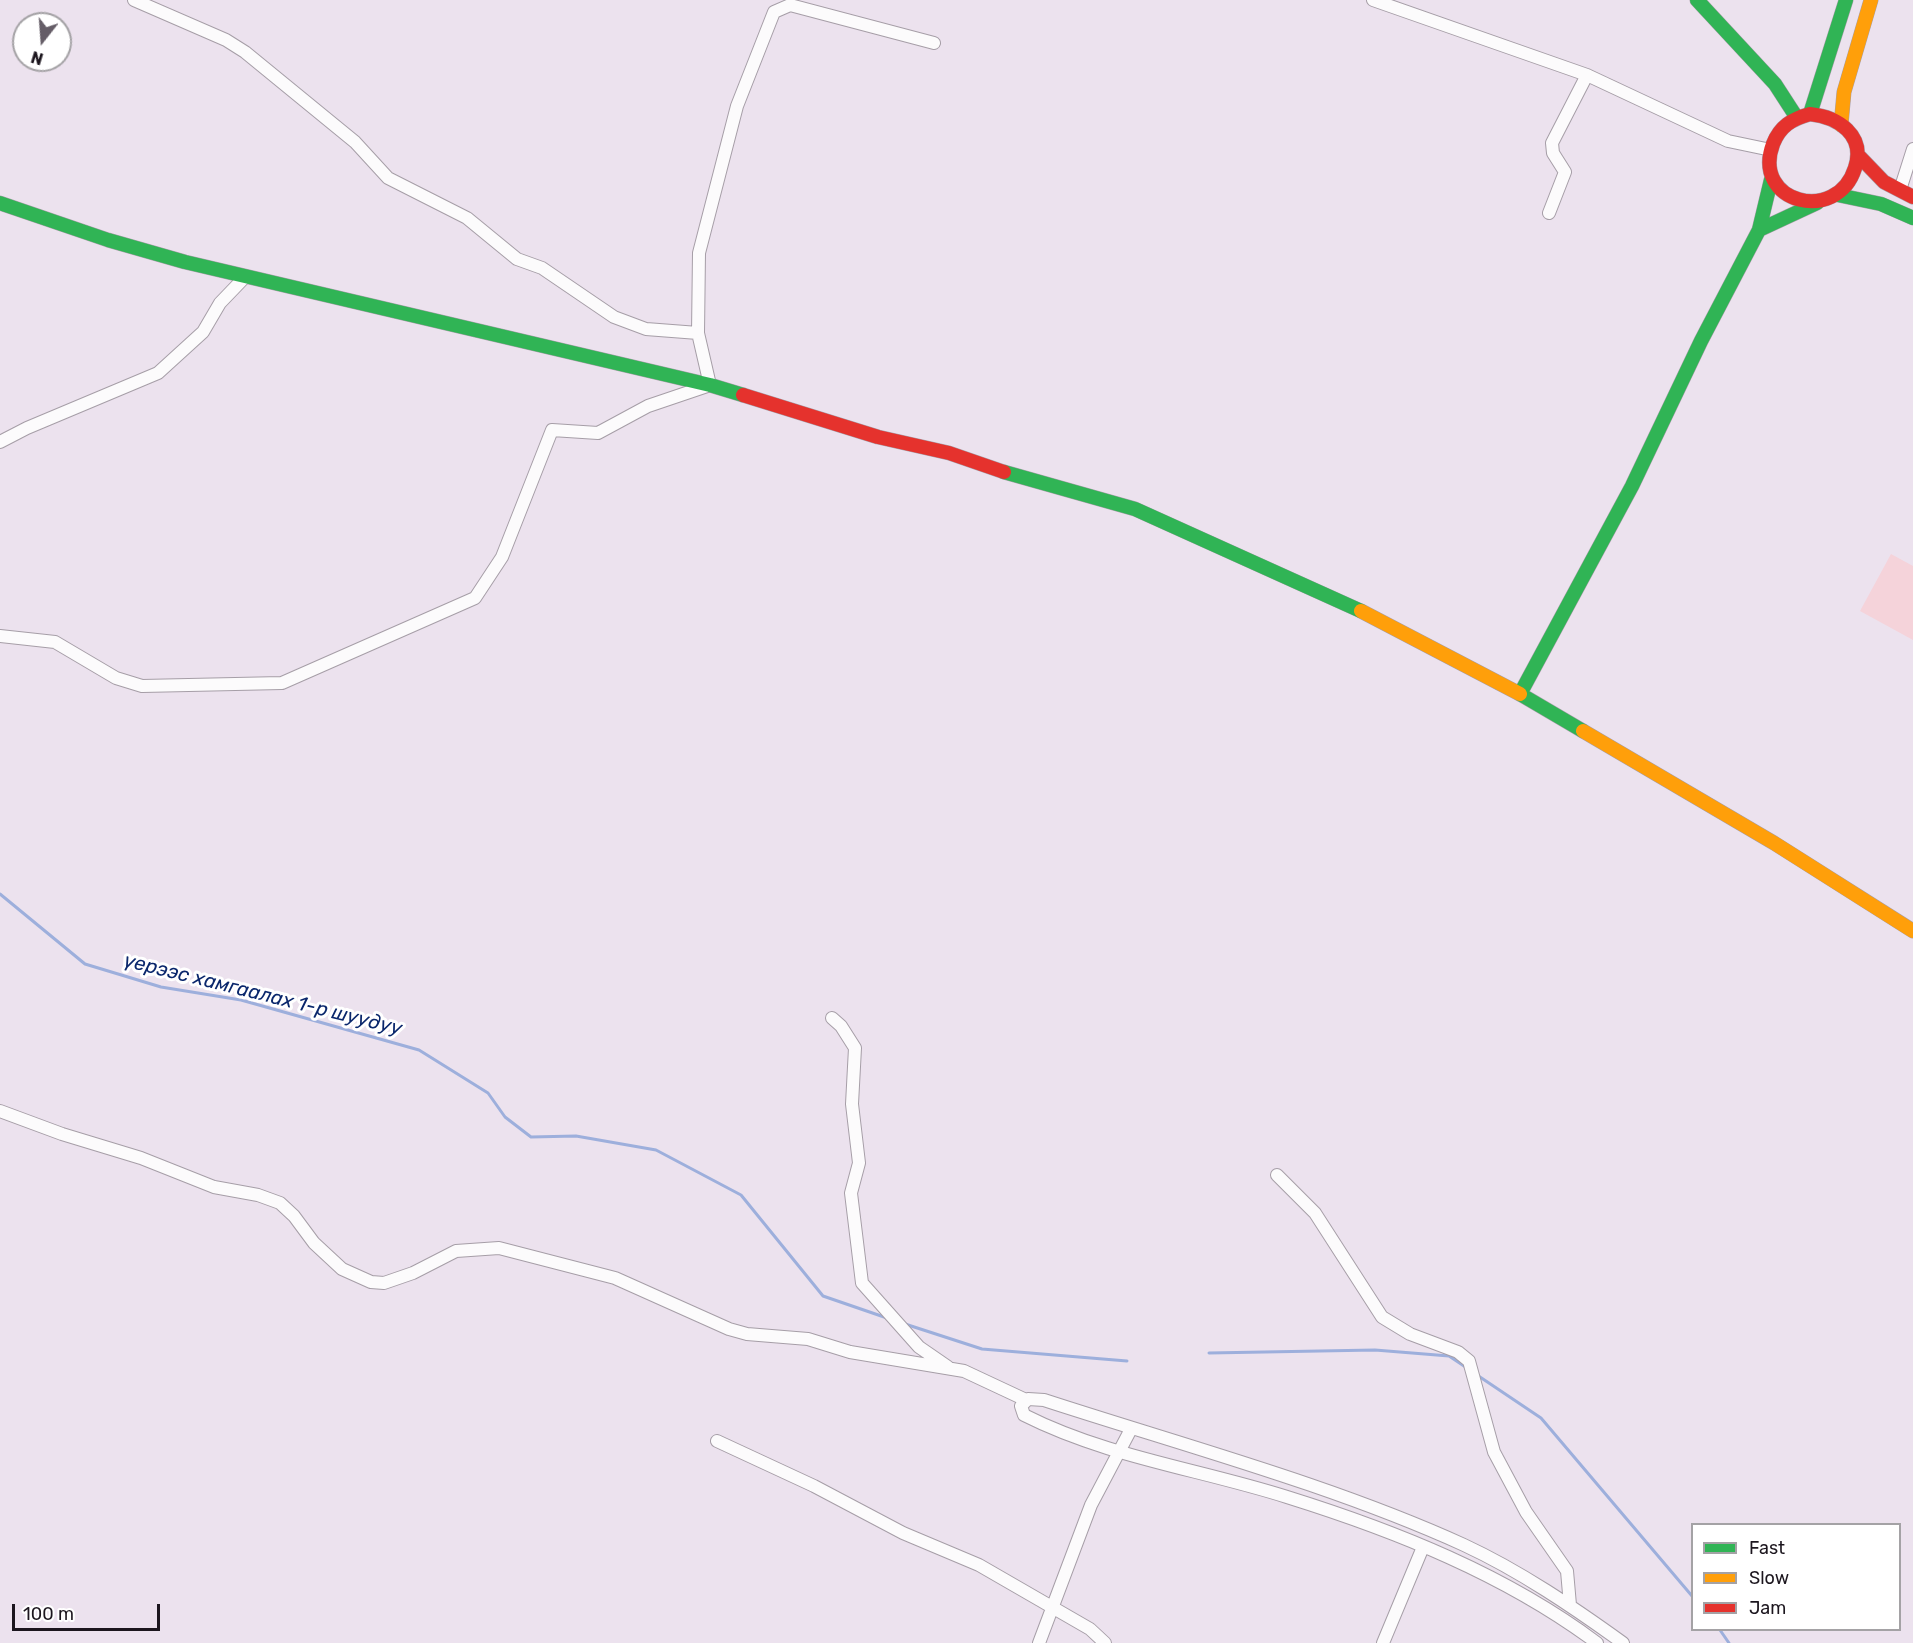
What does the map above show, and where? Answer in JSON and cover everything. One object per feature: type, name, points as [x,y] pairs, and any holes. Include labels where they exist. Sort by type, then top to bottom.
[{"type":"street","points":[[134,0],[226,40],[245,52],[355,142],[388,178],[466,218],[517,259],[542,268],[614,317],[646,329],[698,333]]},
{"type":"street","points":[[1373,0],[1587,75],[1728,141],[1771,150]]},
{"type":"street","points":[[1697,0],[1804,116]]},
{"type":"street","points":[[1804,116],[1846,0]]},
{"type":"street","points":[[1841,125],[1844,92],[1871,0]]},
{"type":"street","points":[[710,385],[698,333],[699,253],[737,106],[774,12],[791,2],[934,43]]},
{"type":"street","points":[[1548,213],[1564,172],[1553,153],[1552,143],[1587,75]]},
{"type":"street","points":[[1520,694],[1632,486],[1717,309],[1759,230],[1772,180],[1769,162],[1773,139],[1788,122],[1804,116],[1833,118],[1850,133],[1858,155],[1884,182],[1913,196]]},
{"type":"street","points":[[1900,190],[1913,149]]},
{"type":"street","points":[[1759,230],[1817,202],[1838,195],[1854,177],[1858,155]]},
{"type":"street","points":[[1772,180],[1780,189],[1794,198],[1817,202]]},
{"type":"street","points":[[1838,195],[1881,204],[1913,218]]},
{"type":"street","points":[[0,203],[108,240],[245,277],[710,385],[878,436],[950,453],[1016,476],[1135,509],[1355,608],[1520,694],[1774,843],[1913,931]]},
{"type":"street","points":[[0,442],[27,428],[158,373],[203,332],[220,303],[245,277]]},
{"type":"street","points":[[0,636],[55,642],[116,678],[142,686],[282,683],[475,598],[502,557],[552,430],[598,433],[648,406],[710,385]]},
{"type":"street","points":[[832,1018],[841,1026],[855,1048],[852,1104],[859,1162],[851,1193],[862,1283],[919,1347],[951,1369]]},
{"type":"street","points":[[0,1111],[141,1158],[214,1186],[258,1195],[280,1203],[294,1216],[314,1243],[342,1269],[371,1282],[384,1283],[413,1273],[456,1251],[499,1248],[615,1278],[661,1296],[729,1329],[747,1334],[808,1339],[850,1352],[964,1371],[1026,1400],[1044,1400],[1368,1505],[1466,1546],[1569,1605],[1623,1643]]},
{"type":"street","points":[[1277,1175],[1315,1213],[1382,1317],[1410,1334],[1458,1352],[1469,1362],[1494,1452],[1526,1512],[1567,1571],[1569,1605]]},
{"type":"street","points":[[1026,1400],[1021,1406],[1024,1414],[1117,1452],[1287,1497],[1452,1558],[1560,1615],[1597,1643]]},
{"type":"street","points":[[1039,1643],[1091,1505],[1131,1429]]},
{"type":"street","points":[[717,1442],[814,1486],[903,1533],[979,1565],[1090,1629],[1105,1643]]},
{"type":"street","points":[[1383,1643],[1423,1547]]},
{"type":"shaded area","points":[[1891,554],[1913,566],[1913,640],[1860,611]]},
{"type":"waterway","name":"үерээс хамгаалах 1-р шуудуу","points":[[0,894],[85,964],[161,987],[241,1000],[419,1050],[488,1093],[505,1117],[531,1137],[576,1136],[656,1150],[741,1195],[823,1296],[887,1318]]},
{"type":"waterway","name":"үерээс хамгаалах 1-р шуудуу","points":[[905,1324],[982,1349],[1127,1361]]},
{"type":"waterway","name":"үерээс хамгаалах 1-р шуудуу","points":[[1209,1353],[1375,1350],[1449,1356],[1467,1368]]},
{"type":"waterway","name":"үерээс хамгаалах 1-р шуудуу","points":[[1477,1375],[1541,1418],[1691,1595]]},
{"type":"waterway","name":"үерээс хамгаалах 1-р шуудуу","points":[[1721,1631],[1729,1643]]},
{"type":"traffic: fast","points":[[1697,0],[1775,84],[1797,118]]},
{"type":"traffic: fast","points":[[1810,114],[1846,0]]},
{"type":"traffic: fast","points":[[1583,731],[1520,694],[1632,486],[1701,341],[1759,230],[1771,180]]},
{"type":"traffic: fast","points":[[1838,195],[1881,204],[1913,218]]},
{"type":"traffic: fast","points":[[0,203],[108,240],[185,262],[710,385],[743,395]]},
{"type":"traffic: fast","points":[[1759,230],[1817,203]]},
{"type":"traffic: fast","points":[[1004,472],[1135,509],[1361,611]]},
{"type":"traffic: slow","points":[[1841,125],[1844,92],[1871,0]]},
{"type":"traffic: slow","points":[[1361,611],[1520,694]]},
{"type":"traffic: slow","points":[[1583,731],[1774,843],[1913,931]]},
{"type":"traffic: jam","points":[[1810,114],[1839,124],[1853,137],[1857,146],[1855,168],[1845,186],[1832,197],[1815,201],[1799,200],[1785,193],[1774,181],[1769,164],[1773,144],[1779,132],[1792,121],[1810,114]]},
{"type":"traffic: jam","points":[[1858,155],[1884,182],[1913,197]]},
{"type":"traffic: jam","points":[[743,395],[878,437],[949,453],[1004,472]]}]
